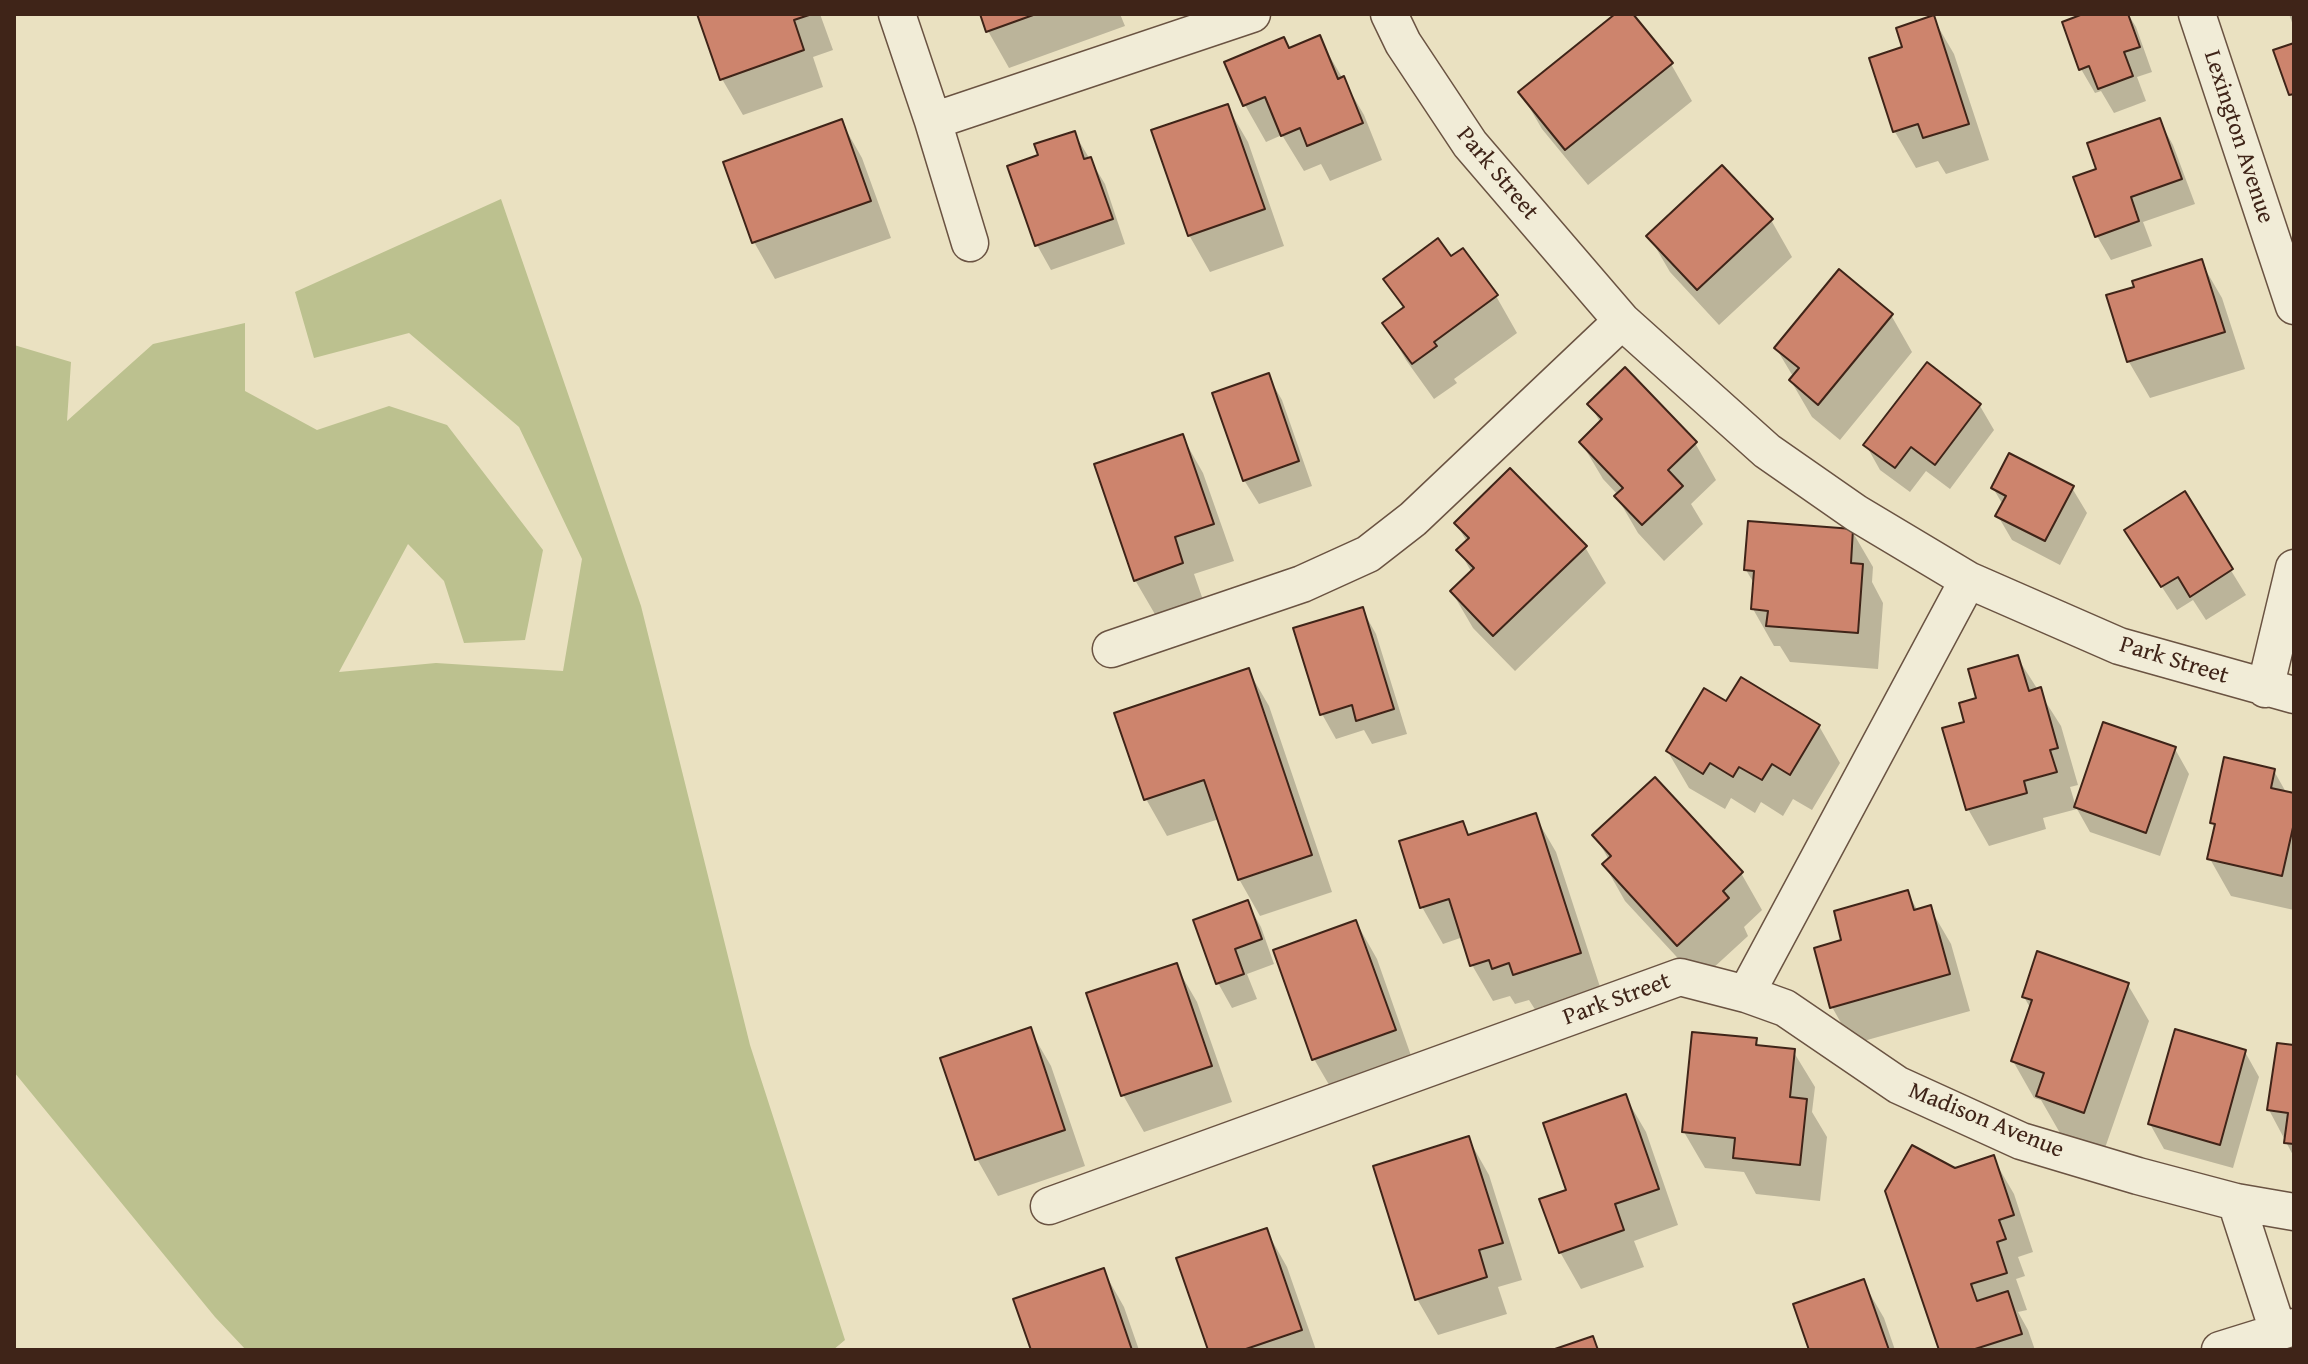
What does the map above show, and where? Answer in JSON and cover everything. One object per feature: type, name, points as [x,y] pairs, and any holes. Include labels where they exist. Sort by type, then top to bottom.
[{"type":"street","points":[[897,14],[970,243]]},
{"type":"street","points":[[933,121],[1252,14]]},
{"type":"street","name":"Park Street","points":[[1389,14],[1403,43],[1470,144],[1622,321],[1767,451],[1856,513],[1968,580],[2119,646],[2280,692]]},
{"type":"street","name":"Lexington Avenue","points":[[2197,14],[2294,306]]},
{"type":"street","points":[[1111,649],[1302,584],[1368,554],[1413,519],[1622,321]]},
{"type":"street","points":[[2280,692],[2294,568]]},
{"type":"street","points":[[1746,994],[1968,580]]},
{"type":"street","name":"Park Street","points":[[1049,1206],[1680,977],[1746,994]]},
{"type":"street","name":"Madison Avenue","points":[[1746,994],[1785,1008],[1898,1085],[2021,1141],[2236,1202],[2294,1212]]},
{"type":"street","points":[[2220,1350],[2286,1329],[2236,1202]]},
{"type":"green space","points":[[501,199],[641,606],[750,1045],[845,1340],[833,1350],[246,1350],[215,1317],[14,1072],[14,345],[71,362],[67,421],[153,344],[245,323],[245,391],[317,430],[389,406],[447,425],[543,550],[525,640],[464,643],[444,581],[408,544],[339,672],[436,663],[563,671],[582,559],[519,427],[409,333],[314,358],[295,292]]},
{"type":"building","points":[[697,14],[812,14],[794,20],[804,50],[720,80]]},
{"type":"building","points":[[980,14],[1036,14],[986,32]]},
{"type":"building","points":[[1615,14],[1633,14],[1673,63],[1565,150],[1518,92]]},
{"type":"building","points":[[2083,14],[2128,14],[2140,47],[2124,52],[2133,76],[2098,89],[2089,66],[2079,70],[2062,22]]},
{"type":"building","points":[[1934,15],[1969,124],[1923,138],[1918,124],[1893,132],[1869,58],[1902,47],[1896,28]]},
{"type":"building","points":[[1320,35],[1338,79],[1344,76],[1363,123],[1307,146],[1300,128],[1281,136],[1265,97],[1243,106],[1224,62],[1284,37],[1289,48]]},
{"type":"building","points":[[2294,43],[2294,94],[2289,95],[2273,50]]},
{"type":"building","points":[[1228,104],[1265,209],[1188,236],[1151,130]]},
{"type":"building","points":[[2160,118],[2182,179],[2131,197],[2139,221],[2095,237],[2073,177],[2096,169],[2087,143]]},
{"type":"building","points":[[842,119],[871,201],[752,243],[723,162]]},
{"type":"building","points":[[1075,131],[1084,159],[1091,157],[1113,219],[1035,246],[1007,166],[1038,155],[1034,144]]},
{"type":"building","points":[[1722,165],[1773,219],[1697,290],[1646,236]]},
{"type":"building","points":[[1438,238],[1451,256],[1463,248],[1498,295],[1434,342],[1437,346],[1412,364],[1382,323],[1404,307],[1383,279]]},
{"type":"building","points":[[2202,259],[2225,332],[2127,362],[2106,295],[2134,287],[2132,281]]},
{"type":"building","points":[[1839,269],[1893,314],[1818,405],[1789,380],[1799,368],[1774,348]]},
{"type":"building","points":[[1927,362],[1981,404],[1935,465],[1911,447],[1895,468],[1863,445]]},
{"type":"building","points":[[1625,367],[1697,442],[1668,470],[1683,486],[1642,525],[1614,496],[1623,488],[1579,442],[1602,419],[1587,404]]},
{"type":"building","points":[[1269,373],[1299,461],[1243,481],[1212,393]]},
{"type":"building","points":[[1183,434],[1214,524],[1175,537],[1183,563],[1134,581],[1094,464]]},
{"type":"building","points":[[2009,453],[2074,486],[2045,541],[1995,516],[2006,496],[1991,488]]},
{"type":"building","points":[[1510,468],[1587,546],[1493,636],[1450,591],[1474,568],[1456,550],[1469,538],[1454,523]]},
{"type":"building","points":[[2185,491],[2233,569],[2190,597],[2178,577],[2161,587],[2124,530]]},
{"type":"building","points":[[1748,521],[1853,529],[1851,563],[1863,564],[1858,633],[1766,626],[1768,611],[1751,609],[1754,571],[1744,570]]},
{"type":"building","points":[[1363,607],[1394,709],[1356,721],[1352,705],[1320,715],[1293,628]]},
{"type":"building","points":[[2018,655],[2029,691],[2041,687],[2058,748],[2050,750],[2057,772],[2024,781],[2027,793],[1966,810],[1942,728],[1964,722],[1959,703],[1976,698],[1968,669]]},
{"type":"building","points":[[1249,668],[1312,855],[1238,880],[1204,780],[1144,800],[1114,713]]},
{"type":"building","points":[[1741,677],[1820,725],[1790,775],[1772,764],[1762,780],[1739,767],[1733,777],[1710,763],[1703,774],[1666,751],[1704,688],[1726,701]]},
{"type":"building","points":[[2103,722],[2176,747],[2146,833],[2074,807]]},
{"type":"building","points":[[2224,757],[2275,769],[2271,788],[2294,793],[2294,823],[2282,876],[2207,859],[2215,824],[2210,823]]},
{"type":"building","points":[[1655,777],[1743,872],[1723,891],[1729,898],[1677,946],[1602,864],[1611,856],[1592,835]]},
{"type":"building","points":[[1536,813],[1581,953],[1513,975],[1509,963],[1492,969],[1489,960],[1470,966],[1449,899],[1420,908],[1399,841],[1463,821],[1468,835]]},
{"type":"building","points":[[1908,890],[1914,910],[1931,905],[1950,974],[1830,1008],[1814,948],[1841,940],[1834,911]]},
{"type":"building","points":[[1248,900],[1262,939],[1235,949],[1244,974],[1216,984],[1193,920]]},
{"type":"building","points":[[1356,920],[1396,1030],[1312,1060],[1273,950]]},
{"type":"building","points":[[2037,951],[2129,983],[2084,1113],[2036,1096],[2044,1073],[2011,1061],[2032,1000],[2022,997]]},
{"type":"building","points":[[1177,963],[1212,1066],[1121,1096],[1086,993]]},
{"type":"building","points":[[1031,1027],[1065,1130],[975,1160],[940,1058]]},
{"type":"building","points":[[2175,1029],[2246,1050],[2220,1145],[2148,1124]]},
{"type":"building","points":[[1692,1032],[1757,1038],[1756,1045],[1795,1049],[1790,1097],[1807,1099],[1800,1165],[1733,1158],[1735,1138],[1682,1132]]},
{"type":"building","points":[[2277,1043],[2294,1045],[2294,1144],[2284,1143],[2288,1113],[2267,1110]]},
{"type":"building","points":[[1626,1094],[1659,1189],[1615,1204],[1624,1230],[1559,1253],[1539,1199],[1566,1190],[1543,1123]]},
{"type":"building","points":[[1469,1136],[1503,1243],[1479,1250],[1487,1277],[1415,1300],[1373,1166]]},
{"type":"building","points":[[1912,1145],[1955,1168],[1994,1155],[2014,1215],[1999,1220],[2006,1239],[1997,1242],[2007,1273],[1971,1284],[1977,1301],[2008,1291],[2022,1334],[1972,1350],[1939,1350],[1885,1191]]},
{"type":"building","points":[[1267,1228],[1302,1330],[1243,1350],[1208,1350],[1176,1258]]},
{"type":"building","points":[[1104,1268],[1132,1350],[1031,1350],[1013,1299]]},
{"type":"building","points":[[1864,1279],[1889,1350],[1809,1350],[1793,1304]]},
{"type":"building","points":[[1593,1336],[1598,1350],[1552,1350]]}]
